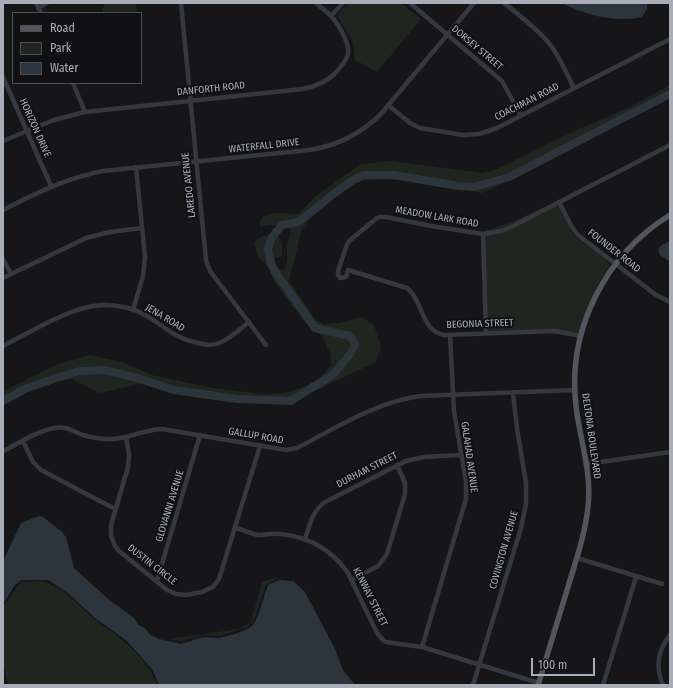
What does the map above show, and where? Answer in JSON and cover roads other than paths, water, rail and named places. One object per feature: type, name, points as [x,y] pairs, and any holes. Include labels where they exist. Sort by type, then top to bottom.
[{"type":"main road","name":"DELTONA BOULEVARD","points":[[538,684],[584,534],[588,506],[587,464],[578,419],[575,390],[576,363],[581,336],[594,300],[615,264],[640,238],[670,215]]},
{"type":"street","points":[[37,5],[47,3]]},
{"type":"street","name":"LAREDO AVENUE","points":[[181,3],[207,266],[266,345]]},
{"type":"street","name":"DANFORTH ROAD","points":[[3,141],[54,120],[85,112],[303,89],[323,82],[335,73],[344,63],[349,52],[347,42],[331,16],[316,3]]},
{"type":"street","points":[[331,16],[343,3]]},
{"type":"street","name":"DORSEY STREET","points":[[410,3],[502,81],[521,116]]},
{"type":"street","name":"WATERFALL DRIVE","points":[[3,210],[51,186],[88,174],[136,167],[309,150],[332,145],[346,139],[361,131],[375,119],[474,3]]},
{"type":"street","points":[[504,3],[541,34],[549,43],[560,59],[574,88]]},
{"type":"street","name":"COACHMAN ROAD","points":[[388,105],[414,126],[463,135],[488,131],[521,116],[670,39]]},
{"type":"street","name":"HORIZON DRIVE","points":[[3,77],[51,186]]},
{"type":"street","points":[[73,84],[85,112]]},
{"type":"street","name":"MEADOW LARK ROAD","points":[[340,278],[338,271],[349,241],[377,218],[386,216],[431,226],[482,234],[501,231],[670,145]]},
{"type":"street","points":[[133,310],[141,285],[144,267],[136,167]]},
{"type":"street","name":"FOUNDER ROAD","points":[[559,202],[578,235],[656,295],[670,302]]},
{"type":"street","points":[[3,278],[86,238],[110,232],[142,228]]},
{"type":"street","points":[[482,234],[486,333]]},
{"type":"street","points":[[3,259],[11,274]]},
{"type":"street","name":"BEGONIA STREET","points":[[340,278],[346,277],[348,270],[407,288],[414,294],[430,328],[440,334],[450,335],[554,331],[581,336]]},
{"type":"street","name":"JENA ROAD","points":[[3,346],[68,313],[86,307],[104,305],[133,310],[151,318],[175,335],[190,342],[204,345],[214,345],[224,340],[249,322]]},
{"type":"street","name":"GALAHAD AVENUE","points":[[422,647],[464,507],[466,486],[455,424],[450,335]]},
{"type":"street","name":"GALLUP ROAD","points":[[3,451],[48,429],[58,427],[85,436],[111,439],[126,437],[156,428],[282,450],[292,450],[388,403],[420,396],[575,390]]},
{"type":"street","name":"COVINGTON AVENUE","points":[[473,685],[521,528],[526,504],[525,472],[517,428],[513,393]]},
{"type":"street","name":"GLOVANNI AVENUE","points":[[157,581],[200,435]]},
{"type":"street","name":"DUSTIN CIRCLE","points":[[126,437],[129,461],[115,509],[110,531],[111,536],[119,551],[171,592],[181,595],[202,592],[213,587],[222,574],[260,446]]},
{"type":"street","points":[[22,441],[33,462],[41,470],[115,509]]},
{"type":"street","points":[[587,464],[670,452]]},
{"type":"street","name":"DURHAM STREET","points":[[305,539],[313,514],[320,505],[325,502],[406,461],[424,457],[461,455]]},
{"type":"street","points":[[352,580],[378,566],[387,554],[405,494],[405,483],[396,465]]},
{"type":"street","name":"KENWAY STREET","points":[[236,528],[259,535],[282,534],[305,539],[330,552],[342,565],[352,580],[377,633],[382,640],[391,644],[422,647],[538,684]]},
{"type":"street","points":[[577,558],[662,584]]},
{"type":"street","points":[[603,685],[636,577]]},
{"type":"street","points":[[662,685],[658,661],[662,648],[670,635]]},
{"type":"water","points":[[562,3],[647,3],[647,9],[642,17],[622,19],[601,17]]},
{"type":"water","points":[[670,241],[670,262],[660,255],[658,249]]},
{"type":"water","points":[[39,516],[43,517],[61,531],[66,537],[74,568],[107,598],[134,618],[138,625],[145,628],[149,634],[159,639],[181,644],[203,637],[219,638],[248,629],[253,625],[257,618],[268,585],[279,580],[293,581],[305,592],[336,651],[343,670],[355,685],[159,685],[152,669],[127,641],[95,618],[68,593],[48,580],[21,580],[15,585],[3,604],[3,561],[21,523]]},
{"type":"waterway","points":[[3,401],[25,389],[59,377],[80,371],[105,370],[137,378],[174,390],[237,399],[291,401],[333,375],[350,354],[355,345],[350,336],[315,328],[276,273],[271,264],[268,249],[272,237],[282,225],[298,222],[353,180],[365,175],[394,175],[458,186],[474,187],[509,177],[670,94]]}]
